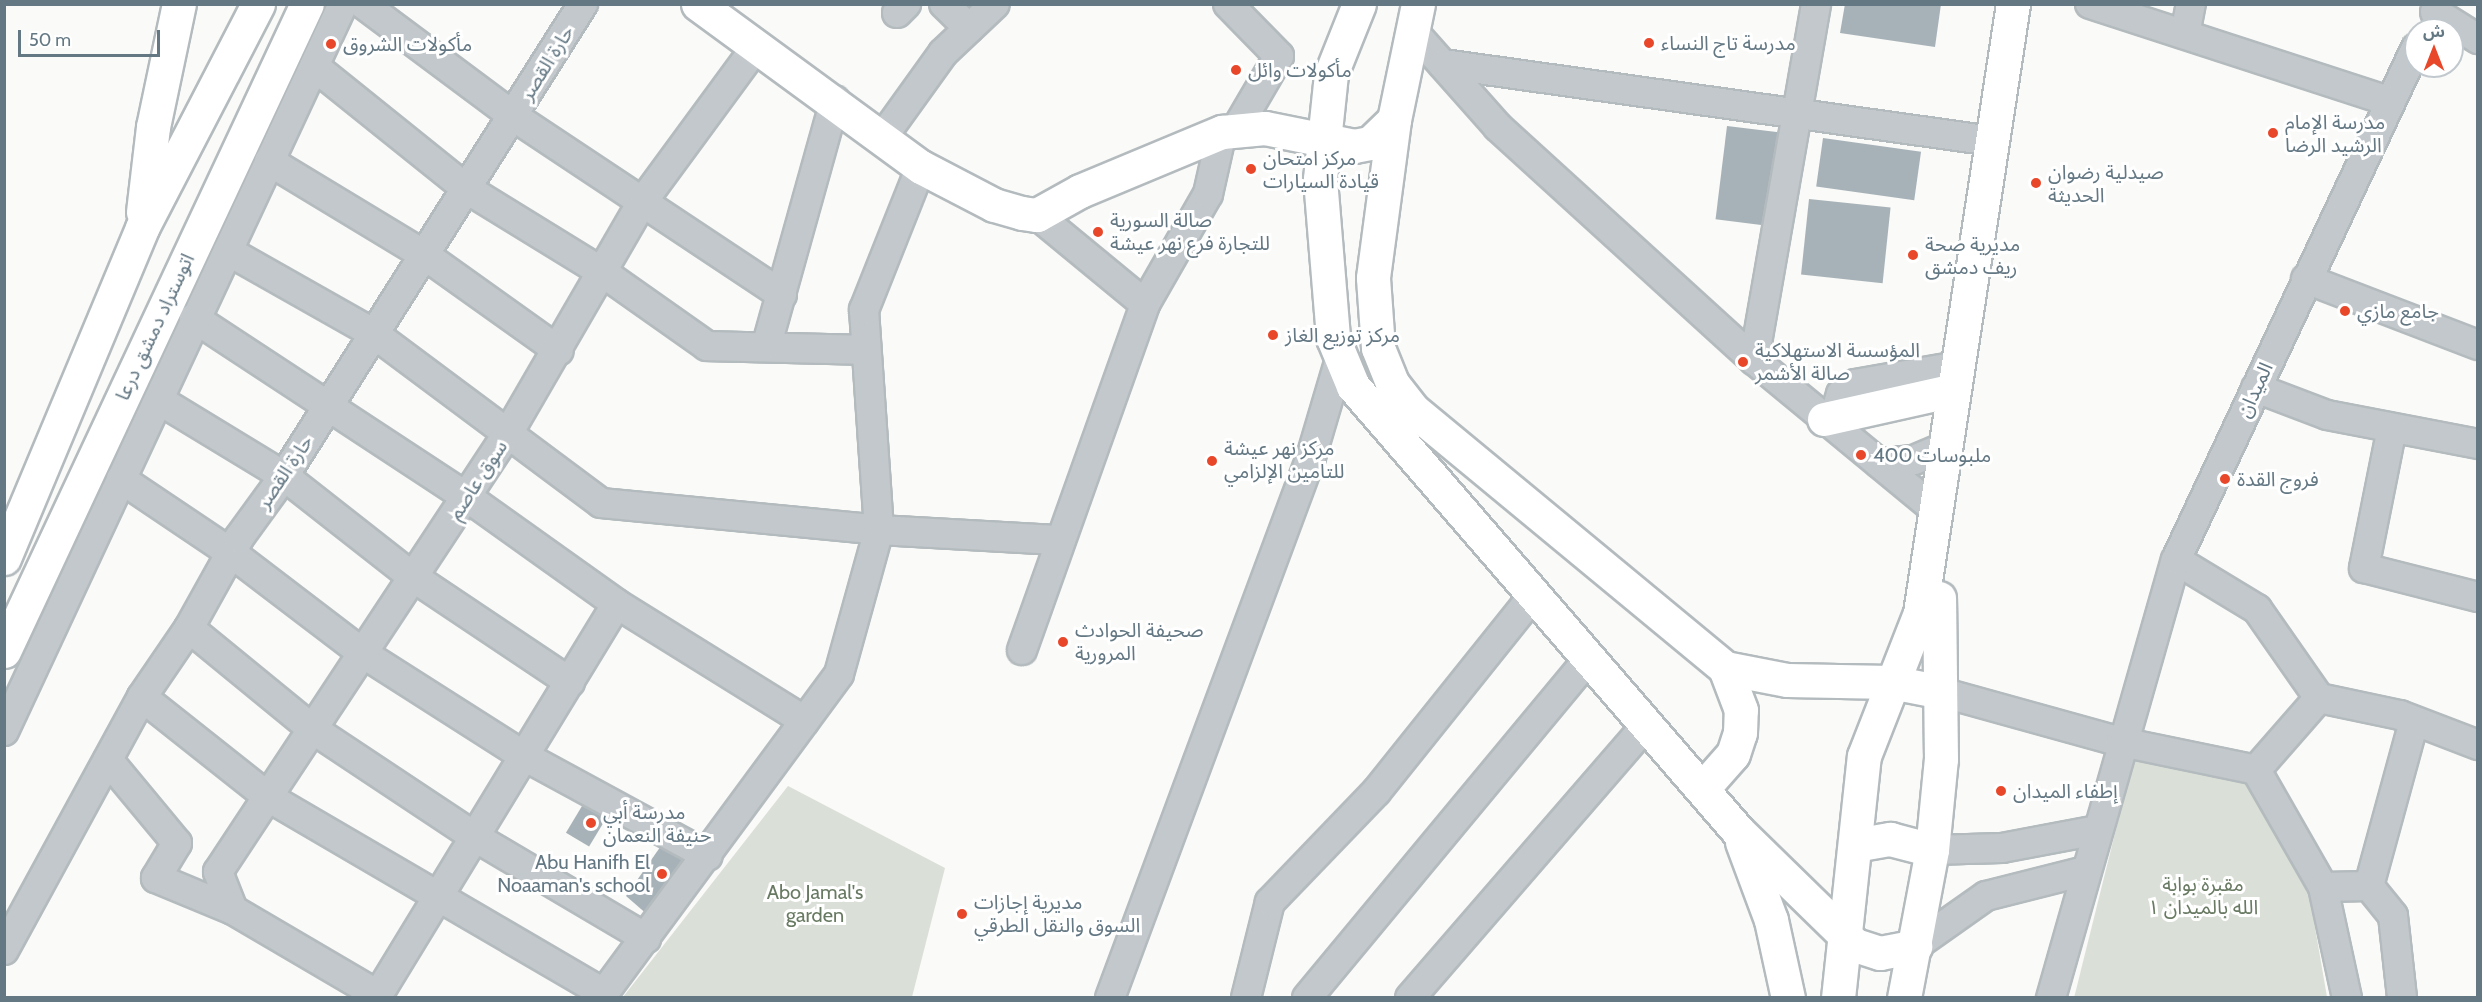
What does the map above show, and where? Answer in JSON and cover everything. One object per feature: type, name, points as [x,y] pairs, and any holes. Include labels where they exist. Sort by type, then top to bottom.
[{"type":"main road","points":[[142,228],[153,126],[179,4]]},
{"type":"main road","points":[[4,558],[142,228],[258,4]]},
{"type":"main road","name":"اتوستراد دمشق درعا","points":[[4,651],[307,4]]},
{"type":"main road","points":[[698,4],[754,50],[835,100],[921,167],[994,205],[1037,215],[1229,130],[1322,138],[1354,147],[1377,138],[1394,120]]},
{"type":"main road","points":[[1359,4],[1331,74],[1322,138],[1330,315],[1340,359],[1372,410],[1703,788],[1737,830],[1845,937],[1880,953],[1915,946]]},
{"type":"main road","points":[[1838,998],[1864,756],[1891,682],[1915,634],[2013,4]]},
{"type":"main road","points":[[1904,998],[1932,850],[1941,750],[1937,691],[1937,606],[2029,4]]},
{"type":"main road","points":[[1415,17],[1394,120],[1373,312],[1392,382],[1412,409],[1725,668],[1739,699],[1740,733],[1733,754],[1703,788]]},
{"type":"main road","points":[[1829,418],[1956,378]]},
{"type":"main road","points":[[1725,668],[1787,680],[1891,682],[1937,691]]},
{"type":"main road","points":[[1737,830],[1771,920],[1788,998]]},
{"type":"main road","points":[[1854,845],[1890,839],[1932,850]]},
{"type":"street","points":[[4,731],[159,400],[194,318],[228,251],[343,4]]},
{"type":"street","points":[[363,4],[513,116],[782,295]]},
{"type":"street","name":"حارة القصر","points":[[4,950],[142,697],[189,628],[234,555],[239,538],[284,477],[373,333],[426,256],[583,4]]},
{"type":"street","points":[[944,4],[969,28]]},
{"type":"street","points":[[882,138],[943,53],[995,4]]},
{"type":"street","points":[[1022,650],[1057,540],[1145,304],[1208,194],[1229,130],[1279,56],[1228,4]]},
{"type":"street","points":[[1754,360],[1816,4]]},
{"type":"street","points":[[2090,4],[2388,101]]},
{"type":"street","points":[[2185,34],[2191,4]]},
{"type":"street","points":[[2433,15],[2478,39]]},
{"type":"street","points":[[1415,17],[1443,64],[1498,128],[1754,360],[1829,418],[1879,464],[1936,510]]},
{"type":"street","name":"سوق عاصم","points":[[233,910],[218,873],[311,728],[364,654],[510,430],[605,274],[643,201],[754,50]]},
{"type":"street","points":[[1443,64],[1799,110],[1992,141]]},
{"type":"street","points":[[315,67],[467,189],[605,274],[707,346],[767,344],[867,350]]},
{"type":"street","name":"الميدان","points":[[2050,998],[2121,742],[2176,560],[2404,71]]},
{"type":"street","points":[[767,344],[835,100]]},
{"type":"street","points":[[269,161],[426,256],[559,351]]},
{"type":"street","points":[[142,697],[268,797],[604,993],[708,856],[839,674],[879,530],[864,310],[921,167]]},
{"type":"street","points":[[1037,215],[1145,304]]},
{"type":"street","points":[[228,251],[373,333],[510,430],[601,502],[879,530],[1057,540]]},
{"type":"street","points":[[2306,279],[2478,345]]},
{"type":"street","points":[[194,318],[467,497],[617,604],[804,720]]},
{"type":"street","points":[[1110,998],[1311,456],[1340,359]]},
{"type":"street","points":[[2256,388],[2327,415],[2478,444]]},
{"type":"street","points":[[159,400],[284,477],[413,577],[570,682]]},
{"type":"street","points":[[2392,428],[2364,568],[2478,597]]},
{"type":"street","points":[[1879,464],[1914,460],[1945,447]]},
{"type":"street","points":[[121,479],[234,555],[364,654],[524,756],[708,856]]},
{"type":"street","points":[[2176,560],[2257,609],[2319,698],[2414,720],[2478,744]]},
{"type":"street","points":[[1246,998],[1270,902],[1376,792],[1534,595]]},
{"type":"street","points":[[108,760],[177,843],[156,878],[233,910],[378,995],[617,604]]},
{"type":"street","points":[[189,628],[311,728],[475,837],[646,938]]},
{"type":"street","points":[[1307,998],[1589,658]]},
{"type":"street","points":[[1937,691],[2121,742],[2256,770],[2323,887],[2347,998]]},
{"type":"street","points":[[2256,770],[2319,698]]},
{"type":"street","points":[[2369,886],[2414,720]]},
{"type":"street","points":[[1410,998],[1647,724]]},
{"type":"street","points":[[1932,850],[2002,848],[2097,830]]},
{"type":"street","points":[[1915,946],[1986,896],[2085,871]]},
{"type":"street","points":[[2323,887],[2369,886]]},
{"type":"street","points":[[2369,886],[2393,916],[2402,998]]},
{"type":"green space","name":"مقبرة بوابة الله بالميدان ١","points":[[2135,753],[2263,777],[2308,887],[2327,997],[2074,998]]},
{"type":"green space","name":"Abo Jamal's garden","points":[[788,786],[945,868],[912,997],[623,997]]},
{"type":"building","points":[[1845,4],[1941,4],[1935,47],[1840,33]]},
{"type":"building","points":[[1727,126],[1779,132],[1767,226],[1716,219]]},
{"type":"building","points":[[1823,138],[1921,152],[1914,200],[1816,187]]},
{"type":"building","points":[[1809,199],[1891,208],[1883,283],[1801,275]]},
{"type":"building","points":[[585,801],[608,815],[589,847],[566,833]]},
{"type":"building","name":"Abu Hanifh El Noaaman's school","points":[[663,843],[690,866],[649,916],[626,896]]},
{"type":"place","name":"مدرسة تاج النساء","points":[[1649,43]]},
{"type":"place","name":"مأكولات الشروق","points":[[331,44]]},
{"type":"place","name":"مأكولات وائل","points":[[1236,70]]},
{"type":"place","name":"مدرسة الإمام الرشيد الرضا","points":[[2273,133]]},
{"type":"place","name":"مركز امتحان قيادة السيارات","points":[[1251,169]]},
{"type":"place","name":"صيدلية رضوان الحديثة","points":[[2036,183]]},
{"type":"place","name":"صالة السورية للتجارة فرع نهر عيشة","points":[[1098,232]]},
{"type":"place","name":"مديرية صحة ريف دمشق","points":[[1913,255]]},
{"type":"place","name":"جامع مازي","points":[[2345,311]]},
{"type":"place","name":"مركز توزيع الغاز","points":[[1273,335]]},
{"type":"place","name":"المؤسسة الاستهلاكية صالة الأشمر","points":[[1743,362]]},
{"type":"place","name":"ملبوسات 400","points":[[1861,455]]},
{"type":"place","name":"مركز نهر عيشة للتامين الإلزامي","points":[[1212,461]]},
{"type":"place","name":"فروج القدة","points":[[2225,479]]},
{"type":"place","name":"صحيفة الحوادث المرورية","points":[[1063,642]]},
{"type":"place","name":"إطفاء الميدان","points":[[2001,791]]},
{"type":"place","name":"مدرسة أبي حنيفة النعمان","points":[[591,823]]},
{"type":"place","name":"Abu Hanifh El Noaaman's school","points":[[662,874]]},
{"type":"place","name":"مديرية إجازات السوق والنقل الطرقي","points":[[962,914]]}]
